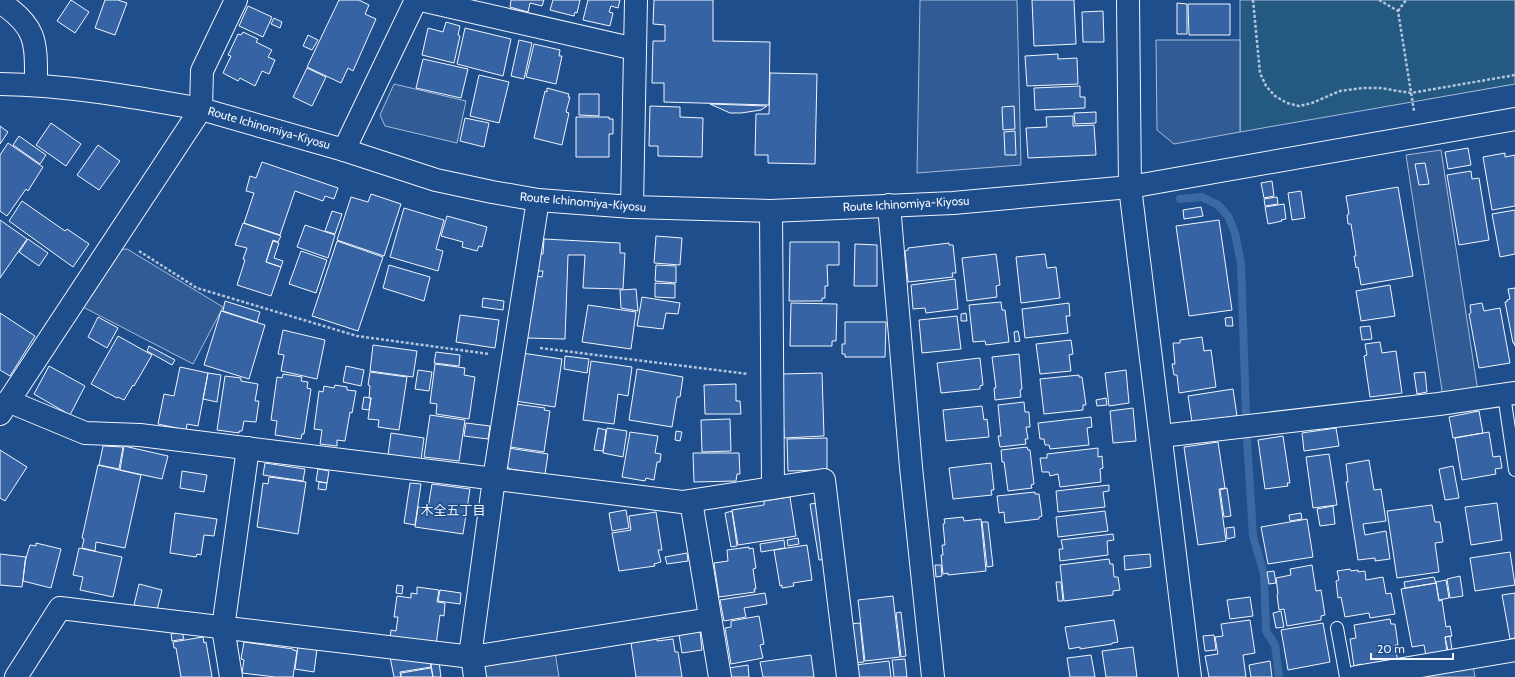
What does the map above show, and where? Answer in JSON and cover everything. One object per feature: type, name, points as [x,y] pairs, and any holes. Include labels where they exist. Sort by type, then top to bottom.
[{"type":"street","points":[[0,84],[36,85],[116,94],[201,109],[202,71],[236,0]]},
{"type":"street","points":[[344,150],[416,0]]},
{"type":"street","points":[[421,0],[635,49]]},
{"type":"street","points":[[632,207],[636,0]]},
{"type":"street","points":[[1128,0],[1130,187],[1190,677]]},
{"type":"street","points":[[0,2],[15,12],[29,29],[35,43],[36,85]]},
{"type":"street","name":"Route Ichinomiya-Kiyosu","points":[[4,407],[201,109],[344,150],[436,180],[492,192],[538,200],[632,207],[771,211],[953,203],[1130,187],[1515,119]]},
{"type":"street","points":[[473,667],[471,649],[494,479],[538,200]]},
{"type":"street","points":[[889,205],[911,467],[933,677]]},
{"type":"street","points":[[771,211],[773,488]]},
{"type":"street","points":[[1161,436],[1439,404],[1510,394]]},
{"type":"street","points":[[4,407],[85,433],[140,435],[682,502],[824,480],[848,677]]},
{"type":"street","points":[[231,677],[223,628],[248,448]]},
{"type":"street","points":[[691,501],[720,677]]},
{"type":"street","points":[[16,677],[60,608],[223,628],[473,667],[710,619]]},
{"type":"street","points":[[1356,677],[1515,650]]},
{"type":"lane","points":[[1510,394],[1515,470]]},
{"type":"lane","points":[[1337,628],[1346,677]]},
{"type":"path","points":[[1253,0],[1260,73],[1266,86],[1275,96],[1287,103],[1299,106],[1312,103],[1340,91],[1364,88],[1380,88],[1411,93],[1515,75]]},
{"type":"path","points":[[1378,0],[1398,11]]},
{"type":"path","points":[[1406,0],[1398,11],[1418,136]]},
{"type":"path","points":[[116,237],[197,288],[357,336],[772,377]]},
{"type":"shaded area","points":[[920,0],[1017,0],[1021,165],[917,173]]},
{"type":"shaded area","points":[[1240,0],[1515,0],[1515,84],[1240,132]]},
{"type":"shaded area","points":[[1156,40],[1240,40],[1240,132],[1174,144],[1157,130]]},
{"type":"shaded area","points":[[394,84],[466,101],[457,143],[385,126],[380,115]]},
{"type":"shaded area","points":[[1441,150],[1478,392],[1443,397],[1406,155]]},
{"type":"shaded area","points":[[127,249],[223,307],[193,364],[83,307],[118,250]]},
{"type":"shaded area","points":[[555,652],[559,677],[481,677],[480,671],[486,663]]},
{"type":"shaded area","points":[[1473,666],[1475,677],[1410,677]]},
{"type":"building","points":[[71,0],[89,12],[75,33],[57,21]]},
{"type":"building","points":[[105,0],[118,0],[127,3],[115,35],[95,28]]},
{"type":"building","points":[[339,0],[359,0],[369,5],[365,14],[376,19],[353,71],[348,68],[341,83],[307,67]]},
{"type":"building","points":[[511,0],[544,0],[542,6],[530,3],[528,12],[510,7]]},
{"type":"building","points":[[553,0],[580,0],[577,13],[575,12],[574,16],[550,10]]},
{"type":"building","points":[[588,0],[620,0],[618,8],[611,6],[609,12],[613,13],[610,26],[583,20]]},
{"type":"building","points":[[654,0],[713,0],[713,41],[770,42],[769,105],[664,102],[664,83],[652,83],[653,41],[665,41],[665,25],[653,24]]},
{"type":"building","points":[[1032,0],[1074,0],[1076,44],[1034,46]]},
{"type":"building","points":[[1177,3],[1187,4],[1187,34],[1177,34]]},
{"type":"building","points":[[1188,4],[1230,4],[1230,35],[1189,35]]},
{"type":"building","points":[[248,6],[272,17],[263,37],[239,26]]},
{"type":"building","points":[[1103,11],[1104,42],[1083,42],[1082,12]]},
{"type":"building","points":[[274,18],[282,22],[280,28],[271,24]]},
{"type":"building","points":[[446,22],[460,26],[458,35],[460,36],[454,63],[422,55],[428,28],[443,32]]},
{"type":"building","points":[[465,28],[511,39],[503,76],[457,64]]},
{"type":"building","points":[[243,32],[258,39],[256,42],[272,50],[268,57],[275,60],[269,74],[262,71],[255,86],[240,78],[238,81],[223,73],[231,56],[228,55],[238,34],[241,35]]},
{"type":"building","points":[[308,35],[318,40],[312,50],[303,46]]},
{"type":"building","points":[[519,40],[532,43],[524,79],[511,76]]},
{"type":"building","points":[[534,44],[560,50],[559,56],[562,56],[556,84],[526,77]]},
{"type":"building","points":[[1058,54],[1058,59],[1077,58],[1078,84],[1027,86],[1025,56]]},
{"type":"building","points":[[423,59],[468,69],[461,98],[416,88]]},
{"type":"building","points":[[307,68],[326,77],[312,106],[293,97]]},
{"type":"building","points":[[770,73],[817,74],[815,164],[768,163],[768,155],[755,155],[756,114],[769,114]]},
{"type":"building","points":[[479,75],[509,82],[499,123],[470,116]]},
{"type":"building","points":[[1080,86],[1080,97],[1085,97],[1085,108],[1035,110],[1034,88]]},
{"type":"building","points":[[547,88],[569,94],[568,97],[570,97],[566,112],[569,113],[562,145],[534,138]]},
{"type":"building","points":[[579,94],[599,94],[599,116],[579,115]]},
{"type":"building","points":[[710,104],[767,106],[761,110],[730,113]]},
{"type":"building","points":[[650,106],[680,107],[680,117],[703,118],[702,157],[658,156],[658,146],[649,146]]},
{"type":"building","points":[[1014,106],[1015,129],[1003,130],[1002,107]]},
{"type":"building","points":[[1096,112],[1096,123],[1075,124],[1074,113]]},
{"type":"building","points":[[1073,116],[1073,126],[1094,125],[1096,155],[1028,158],[1026,128],[1047,127],[1046,117]]},
{"type":"building","points":[[576,117],[609,117],[609,119],[613,119],[613,134],[609,134],[609,157],[576,157]]},
{"type":"building","points":[[465,118],[489,123],[484,147],[460,141]]},
{"type":"building","points":[[51,123],[81,144],[66,166],[36,145]]},
{"type":"building","points":[[0,126],[8,132],[0,144]]},
{"type":"building","points":[[1015,131],[1016,155],[1005,155],[1004,132]]},
{"type":"building","points":[[19,136],[46,155],[40,164],[13,145]]},
{"type":"building","points":[[8,143],[43,167],[28,191],[26,189],[7,216],[0,211],[0,155]]},
{"type":"building","points":[[98,145],[120,161],[99,190],[77,175]]},
{"type":"building","points":[[1468,148],[1471,165],[1448,169],[1445,152]]},
{"type":"building","points":[[1505,153],[1505,157],[1515,155],[1515,206],[1492,210],[1483,157]]},
{"type":"building","points":[[262,162],[338,188],[334,199],[325,196],[323,201],[295,191],[280,235],[244,223],[254,193],[246,191],[250,176],[256,178]]},
{"type":"building","points":[[1425,163],[1429,184],[1419,185],[1415,164]]},
{"type":"building","points":[[1471,171],[1472,179],[1479,178],[1489,240],[1459,245],[1447,175]]},
{"type":"building","points":[[1272,181],[1274,196],[1264,198],[1261,183]]},
{"type":"building","points":[[1398,187],[1413,276],[1361,285],[1358,267],[1356,268],[1354,256],[1356,256],[1351,224],[1348,224],[1347,215],[1349,214],[1346,196]]},
{"type":"building","points":[[1301,191],[1305,218],[1292,220],[1288,193]]},
{"type":"building","points":[[371,194],[401,204],[384,256],[337,240],[351,197],[368,202]]},
{"type":"building","points":[[1277,197],[1278,204],[1265,206],[1264,199]]},
{"type":"building","points":[[22,201],[65,231],[67,229],[89,244],[73,267],[9,221]]},
{"type":"building","points":[[1284,204],[1286,219],[1268,224],[1265,207]]},
{"type":"building","points":[[1201,207],[1203,216],[1184,219],[1183,210]]},
{"type":"building","points":[[404,208],[444,220],[436,249],[443,251],[438,271],[390,257]]},
{"type":"building","points":[[1515,210],[1515,254],[1500,257],[1492,214]]},
{"type":"building","points":[[332,211],[342,214],[335,234],[325,231]]},
{"type":"building","points":[[447,216],[487,227],[482,247],[479,246],[477,251],[462,247],[463,242],[441,236]]},
{"type":"building","points":[[0,220],[27,239],[0,278]]},
{"type":"building","points":[[1219,220],[1232,310],[1189,316],[1176,226]]},
{"type":"building","points":[[243,223],[281,236],[278,242],[273,240],[266,262],[281,267],[271,296],[237,285],[245,260],[243,259],[247,248],[235,245]]},
{"type":"building","points":[[305,225],[335,235],[328,258],[297,247]]},
{"type":"building","points":[[656,236],[682,238],[680,265],[654,263]]},
{"type":"building","points":[[28,239],[48,253],[39,266],[19,252]]},
{"type":"building","points":[[544,239],[620,243],[620,253],[625,253],[623,289],[583,288],[585,255],[568,255],[565,339],[526,338],[531,299],[534,299],[535,276],[542,277],[543,271],[538,271],[539,254],[543,254]]},
{"type":"building","points":[[273,241],[279,243],[274,258],[283,261],[281,267],[266,262]]},
{"type":"building","points":[[337,241],[383,257],[358,331],[312,316]]},
{"type":"building","points":[[790,242],[839,242],[839,265],[827,265],[828,286],[825,286],[825,298],[822,298],[822,301],[789,301]]},
{"type":"building","points":[[949,243],[949,245],[953,245],[956,273],[952,273],[953,277],[908,282],[905,251],[908,250],[908,248]]},
{"type":"building","points":[[855,244],[877,245],[877,286],[854,286]]},
{"type":"building","points":[[301,251],[327,260],[316,293],[289,284]]},
{"type":"building","points":[[996,254],[1000,285],[996,286],[997,297],[967,301],[962,258]]},
{"type":"building","points":[[1045,254],[1047,268],[1056,267],[1060,298],[1021,303],[1016,257]]},
{"type":"building","points":[[389,265],[430,277],[424,301],[383,288]]},
{"type":"building","points":[[656,265],[676,266],[676,283],[655,281]]},
{"type":"building","points":[[955,279],[958,309],[926,313],[925,308],[913,309],[911,285]]},
{"type":"building","points":[[655,283],[675,284],[675,298],[655,297]]},
{"type":"building","points":[[1390,285],[1395,316],[1361,321],[1356,291]]},
{"type":"building","points":[[1515,288],[1515,346],[1513,343],[1505,302],[1510,299],[1508,289]]},
{"type":"building","points":[[636,289],[638,311],[621,308],[620,290]]},
{"type":"building","points":[[642,297],[680,303],[678,314],[666,313],[663,329],[637,326]]},
{"type":"building","points":[[483,298],[504,301],[503,310],[482,307]]},
{"type":"building","points":[[225,301],[260,312],[257,322],[223,311]]},
{"type":"building","points":[[1001,302],[1002,310],[1005,310],[1009,342],[986,345],[985,341],[973,342],[969,305]]},
{"type":"building","points":[[791,303],[837,304],[836,341],[832,341],[832,346],[790,346]]},
{"type":"building","points":[[1069,303],[1070,316],[1066,316],[1068,333],[1025,338],[1022,309]]},
{"type":"building","points":[[1482,303],[1484,311],[1500,308],[1510,363],[1479,368],[1469,314],[1471,313],[1470,305]]},
{"type":"building","points":[[588,305],[636,312],[631,349],[582,342]]},
{"type":"building","points":[[221,311],[265,325],[249,379],[204,365]]},
{"type":"building","points":[[0,313],[35,336],[10,376],[0,370]]},
{"type":"building","points":[[966,313],[967,321],[961,321],[961,314]]},
{"type":"building","points":[[460,315],[499,320],[495,348],[456,342]]},
{"type":"building","points":[[957,316],[961,349],[922,353],[919,320]]},
{"type":"building","points":[[98,317],[118,328],[107,348],[88,337]]},
{"type":"building","points":[[1232,317],[1233,326],[1226,326],[1225,318]]},
{"type":"building","points":[[845,322],[886,322],[885,357],[845,357],[845,354],[842,354],[842,344],[845,344]]},
{"type":"building","points":[[1370,326],[1372,339],[1362,340],[1360,327]]},
{"type":"building","points":[[283,330],[325,340],[317,379],[281,371],[284,355],[278,354]]},
{"type":"building","points":[[1018,331],[1020,341],[1015,342],[1014,332]]},
{"type":"building","points":[[118,336],[152,355],[124,400],[118,397],[117,398],[91,384]]},
{"type":"building","points":[[1202,337],[1204,351],[1211,350],[1216,387],[1179,393],[1177,375],[1174,375],[1172,364],[1175,364],[1173,343],[1180,343],[1180,340]]},
{"type":"building","points":[[1071,340],[1073,354],[1069,355],[1071,371],[1040,374],[1036,344]]},
{"type":"building","points":[[1380,342],[1382,353],[1396,351],[1402,393],[1370,397],[1364,356],[1367,355],[1365,344]]},
{"type":"building","points":[[373,345],[417,351],[413,377],[370,371]]},
{"type":"building","points":[[149,346],[175,360],[172,365],[147,351]]},
{"type":"building","points":[[436,352],[460,355],[459,366],[434,363]]},
{"type":"building","points":[[522,353],[562,359],[555,407],[515,401]]},
{"type":"building","points":[[1019,354],[1022,389],[1020,390],[1021,397],[995,400],[994,388],[996,388],[992,357]]},
{"type":"building","points":[[565,356],[589,359],[587,373],[564,369]]},
{"type":"building","points":[[980,358],[983,385],[980,386],[980,389],[941,393],[937,363]]},
{"type":"building","points":[[591,361],[632,367],[628,396],[618,394],[614,424],[583,420]]},
{"type":"building","points":[[435,364],[465,368],[464,375],[475,377],[469,419],[436,414],[437,404],[430,403]]},
{"type":"building","points":[[49,366],[85,386],[70,415],[34,394]]},
{"type":"building","points":[[346,366],[364,370],[361,386],[343,382]]},
{"type":"building","points":[[180,367],[208,373],[198,426],[187,424],[186,430],[158,424],[164,394],[174,396]]},
{"type":"building","points":[[637,369],[683,377],[680,397],[677,397],[672,427],[629,420]]},
{"type":"building","points":[[418,370],[432,372],[429,391],[415,389]]},
{"type":"building","points":[[1126,370],[1129,403],[1109,406],[1105,373]]},
{"type":"building","points":[[370,372],[407,377],[399,430],[378,427],[379,420],[368,419],[371,398],[369,398],[370,386],[368,385]]},
{"type":"building","points":[[1425,372],[1427,392],[1417,394],[1414,373]]},
{"type":"building","points":[[208,373],[221,375],[217,402],[203,399]]},
{"type":"building","points":[[822,373],[824,436],[784,438],[782,374]]},
{"type":"building","points":[[283,374],[302,377],[301,381],[308,382],[307,388],[311,389],[304,434],[302,434],[301,439],[275,435],[277,421],[271,420],[277,377],[282,378]]},
{"type":"building","points":[[1079,375],[1079,377],[1082,377],[1086,405],[1083,405],[1083,410],[1044,414],[1040,379]]},
{"type":"building","points":[[225,376],[241,378],[241,381],[258,384],[255,401],[259,401],[256,422],[244,421],[242,431],[239,431],[239,433],[217,430]]},
{"type":"building","points":[[736,384],[736,401],[740,401],[741,414],[705,414],[704,385]]},
{"type":"building","points":[[335,385],[347,387],[347,390],[356,391],[352,413],[350,412],[345,441],[337,440],[337,446],[320,444],[322,430],[314,429],[319,391],[323,392],[324,386],[334,388]]},
{"type":"building","points":[[1233,389],[1237,416],[1192,422],[1188,396]]},
{"type":"building","points":[[364,397],[371,398],[369,410],[362,409]]},
{"type":"building","points":[[1106,398],[1107,405],[1097,406],[1096,400]]},
{"type":"building","points":[[1024,402],[1025,412],[1029,412],[1030,427],[1026,427],[1028,439],[1025,439],[1026,444],[1000,447],[998,436],[1001,436],[998,405]]},
{"type":"building","points":[[516,404],[545,408],[544,410],[550,411],[544,452],[510,447]]},
{"type":"building","points":[[982,406],[984,420],[987,419],[989,437],[946,441],[943,410]]},
{"type":"building","points":[[1133,408],[1136,441],[1113,443],[1110,411]]},
{"type":"building","points":[[1479,411],[1483,433],[1453,438],[1449,417]]},
{"type":"building","points":[[430,415],[465,420],[459,461],[424,457]]},
{"type":"building","points":[[1091,417],[1092,427],[1087,428],[1089,445],[1050,449],[1049,445],[1045,445],[1044,439],[1040,439],[1038,423]]},
{"type":"building","points":[[730,419],[731,451],[702,452],[701,420]]},
{"type":"building","points":[[466,423],[490,426],[488,439],[464,436]]},
{"type":"building","points":[[598,428],[606,430],[603,451],[594,450]]},
{"type":"building","points":[[607,428],[627,431],[623,457],[603,453]]},
{"type":"building","points":[[1336,428],[1339,446],[1304,451],[1302,433]]},
{"type":"building","points":[[676,431],[682,432],[680,441],[675,440]]},
{"type":"building","points":[[630,432],[658,436],[655,453],[661,454],[660,462],[657,462],[654,480],[646,478],[645,481],[622,477]]},
{"type":"building","points":[[1489,432],[1493,457],[1500,456],[1502,468],[1495,469],[1496,474],[1462,480],[1455,438]]},
{"type":"building","points":[[391,433],[424,438],[421,460],[388,455]]},
{"type":"building","points":[[1283,436],[1290,483],[1287,483],[1288,486],[1265,489],[1258,440]]},
{"type":"building","points":[[827,438],[827,470],[788,471],[787,439]]},
{"type":"building","points":[[1218,442],[1225,488],[1219,489],[1226,541],[1198,545],[1184,447]]},
{"type":"building","points":[[103,446],[123,447],[119,469],[99,465]]},
{"type":"building","points":[[124,446],[168,456],[162,479],[120,470]]},
{"type":"building","points":[[1027,447],[1028,450],[1030,450],[1034,484],[1031,485],[1032,488],[1008,491],[1001,450]]},
{"type":"building","points":[[508,448],[548,454],[545,474],[510,469],[506,465]]},
{"type":"building","points":[[1098,448],[1098,457],[1102,456],[1103,468],[1100,469],[1101,482],[1060,487],[1058,474],[1050,476],[1049,472],[1042,472],[1040,458],[1047,458],[1047,454]]},
{"type":"building","points":[[0,450],[27,467],[5,501],[0,498]]},
{"type":"building","points":[[693,453],[739,453],[740,474],[737,474],[736,481],[694,482]]},
{"type":"building","points":[[1329,454],[1337,505],[1313,508],[1306,457]]},
{"type":"building","points":[[1369,460],[1374,490],[1381,489],[1386,521],[1363,524],[1365,535],[1386,531],[1390,559],[1375,561],[1375,558],[1358,560],[1346,482],[1348,482],[1346,464]]},
{"type":"building","points":[[265,463],[305,469],[303,481],[263,475]]},
{"type":"building","points":[[991,463],[994,490],[991,490],[992,495],[953,499],[949,468]]},
{"type":"building","points":[[98,465],[141,475],[125,548],[96,542],[95,551],[82,548],[84,539],[82,538]]},
{"type":"building","points":[[1453,466],[1459,498],[1445,500],[1439,469]]},
{"type":"building","points":[[318,469],[329,471],[327,483],[316,481]]},
{"type":"building","points":[[182,471],[207,475],[204,492],[180,488]]},
{"type":"building","points":[[269,477],[306,482],[298,534],[257,527],[263,483],[268,484]]},
{"type":"building","points":[[319,482],[327,483],[326,490],[318,489]]},
{"type":"building","points":[[410,483],[421,484],[415,525],[404,523]]},
{"type":"building","points":[[432,484],[470,489],[463,534],[415,527],[418,507],[428,508]]},
{"type":"building","points":[[1109,485],[1109,491],[1103,492],[1105,507],[1058,512],[1056,491]]},
{"type":"building","points":[[1227,488],[1231,516],[1224,517],[1220,490]]},
{"type":"building","points":[[1035,492],[1035,494],[1039,494],[1042,516],[1039,517],[1039,519],[1005,523],[1004,512],[999,513],[997,496]]},
{"type":"building","points":[[790,497],[796,536],[738,545],[732,510],[764,505],[764,501]]},
{"type":"building","points":[[819,503],[828,559],[819,560],[810,504]]},
{"type":"building","points":[[1497,503],[1502,540],[1471,545],[1465,507]]},
{"type":"building","points":[[1432,505],[1435,522],[1440,522],[1443,542],[1435,543],[1439,572],[1397,578],[1387,511]]},
{"type":"building","points":[[1333,506],[1335,524],[1320,526],[1317,509]]},
{"type":"building","points":[[626,510],[629,528],[612,531],[609,513]]},
{"type":"building","points":[[732,511],[737,546],[731,547],[725,513]]},
{"type":"building","points":[[1105,511],[1108,531],[1058,537],[1056,517]]},
{"type":"building","points":[[656,512],[662,550],[658,550],[661,562],[654,564],[655,566],[619,571],[612,533],[631,530],[629,516]]},
{"type":"building","points":[[175,513],[217,519],[214,536],[204,535],[201,555],[197,554],[196,557],[170,553]]},
{"type":"building","points":[[1301,513],[1302,519],[1290,521],[1289,515]]},
{"type":"building","points":[[963,517],[964,521],[981,519],[986,571],[948,575],[948,573],[943,574],[941,555],[943,555],[942,545],[945,545],[944,519]]},
{"type":"building","points":[[1307,519],[1313,557],[1268,564],[1261,527]]},
{"type":"building","points":[[982,522],[988,522],[993,566],[987,567]]},
{"type":"building","points":[[1234,527],[1235,537],[1227,539],[1226,528]]},
{"type":"building","points":[[1113,534],[1114,540],[1107,541],[1108,555],[1060,561],[1059,549],[1063,549],[1061,540]]},
{"type":"building","points":[[798,538],[799,544],[788,546],[787,540]]},
{"type":"building","points":[[784,540],[785,548],[761,552],[760,544]]},
{"type":"building","points":[[36,543],[61,549],[51,588],[23,581],[25,561],[30,545],[36,546]]},
{"type":"building","points":[[807,545],[812,580],[793,583],[794,586],[782,588],[782,585],[780,586],[774,550]]},
{"type":"building","points":[[749,547],[749,549],[753,548],[756,568],[753,569],[756,589],[754,589],[755,592],[719,597],[714,563],[728,561],[727,550]]},
{"type":"building","points":[[79,548],[122,557],[113,597],[80,590],[83,577],[73,575]]},
{"type":"building","points":[[1510,552],[1515,585],[1475,591],[1470,558]]},
{"type":"building","points":[[687,553],[688,561],[667,564],[665,557]]},
{"type":"building","points":[[0,554],[26,557],[22,587],[0,585]]},
{"type":"building","points":[[1150,554],[1151,567],[1125,570],[1124,556]]},
{"type":"building","points":[[1109,559],[1110,564],[1113,564],[1114,577],[1118,577],[1120,590],[1113,591],[1113,595],[1064,601],[1060,565]]},
{"type":"building","points":[[935,565],[941,565],[942,576],[936,577]]},
{"type":"building","points":[[1312,565],[1316,591],[1321,590],[1325,615],[1321,616],[1321,620],[1287,626],[1284,609],[1279,610],[1276,578],[1291,575],[1290,569]]},
{"type":"building","points":[[1350,569],[1351,571],[1358,570],[1358,572],[1365,571],[1366,580],[1383,577],[1386,594],[1391,593],[1395,614],[1370,618],[1369,613],[1345,617],[1341,597],[1338,598],[1336,581],[1339,580],[1337,571]]},
{"type":"building","points":[[1274,571],[1276,583],[1269,584],[1267,572]]},
{"type":"building","points":[[1460,576],[1463,596],[1450,598],[1447,579]]},
{"type":"building","points":[[1434,577],[1436,583],[1405,588],[1404,582]]},
{"type":"building","points":[[1446,580],[1449,598],[1439,600],[1436,582]]},
{"type":"building","points":[[1056,582],[1061,582],[1063,601],[1058,601]]},
{"type":"building","points":[[1436,583],[1439,601],[1442,600],[1446,627],[1450,626],[1452,636],[1445,637],[1447,652],[1426,656],[1424,645],[1412,647],[1401,589]]},
{"type":"building","points":[[139,584],[162,590],[157,610],[134,605]]},
{"type":"building","points":[[397,585],[403,586],[402,594],[396,593]]},
{"type":"building","points":[[417,587],[439,590],[437,602],[445,603],[444,616],[440,615],[436,645],[390,638],[391,630],[396,631],[398,617],[394,617],[397,596],[411,598],[411,593],[417,594]]},
{"type":"building","points":[[440,590],[461,593],[460,604],[438,601]]},
{"type":"building","points":[[765,593],[767,604],[744,608],[746,617],[724,621],[720,600]]},
{"type":"building","points":[[1515,593],[1515,638],[1510,639],[1502,595]]},
{"type":"building","points":[[893,596],[900,657],[865,661],[858,600]]},
{"type":"building","points":[[1250,597],[1253,616],[1230,619],[1227,600]]},
{"type":"building","points":[[1281,611],[1284,627],[1276,628],[1273,613]]},
{"type":"building","points":[[901,612],[906,656],[901,657],[896,613]]},
{"type":"building","points":[[759,616],[764,644],[760,645],[763,658],[731,664],[725,628],[731,627],[731,621]]},
{"type":"building","points":[[1390,619],[1391,624],[1395,624],[1398,645],[1395,645],[1398,662],[1361,669],[1361,664],[1354,666],[1350,639],[1356,638],[1354,625]]},
{"type":"building","points":[[1114,620],[1118,642],[1080,649],[1080,647],[1069,649],[1065,627]]},
{"type":"building","points":[[1250,620],[1255,653],[1243,655],[1246,677],[1209,677],[1205,656],[1218,654],[1215,637],[1223,636],[1221,624]]},
{"type":"building","points":[[860,623],[864,662],[853,663],[849,624]]},
{"type":"building","points":[[1323,623],[1330,662],[1288,670],[1281,630]]},
{"type":"building","points":[[700,631],[702,650],[682,653],[679,635]]},
{"type":"building","points":[[182,632],[184,639],[172,641],[171,634]]},
{"type":"building","points":[[1214,635],[1216,650],[1205,651],[1203,636]]},
{"type":"building","points":[[1450,636],[1452,650],[1448,651],[1445,637]]},
{"type":"building","points":[[203,637],[204,643],[206,642],[212,677],[181,677],[176,648],[174,648],[173,642]]},
{"type":"building","points":[[657,639],[657,641],[673,639],[675,652],[678,652],[682,677],[636,677],[631,643]]},
{"type":"building","points":[[244,642],[293,649],[297,651],[293,677],[275,677],[242,673],[244,660],[241,659]]},
{"type":"building","points":[[298,646],[317,649],[314,672],[295,669]]},
{"type":"building","points":[[1133,647],[1137,677],[1106,677],[1102,651]]},
{"type":"building","points":[[811,655],[814,677],[763,677],[760,662]]},
{"type":"building","points":[[1091,655],[1095,677],[1070,677],[1067,658]]},
{"type":"building","points":[[390,657],[430,661],[431,667],[400,672],[401,677],[394,677]]},
{"type":"building","points":[[905,659],[907,677],[894,677],[892,660]]},
{"type":"building","points":[[889,661],[891,677],[856,677],[855,665]]},
{"type":"building","points":[[1270,661],[1272,677],[1251,677],[1249,665]]},
{"type":"building","points":[[439,662],[441,677],[433,677],[431,664]]},
{"type":"building","points":[[748,665],[749,677],[731,677],[729,668]]},
{"type":"building","points":[[431,668],[433,677],[401,677],[401,673]]},
{"type":"waterway","points":[[1180,199],[1202,197],[1218,205],[1228,216],[1235,233],[1241,264],[1246,414]]},
{"type":"waterway","points":[[1247,439],[1253,536],[1264,574],[1266,631],[1275,645],[1279,677]]},
{"type":"district","name":"木全五丁目","points":[[453,510]]}]
